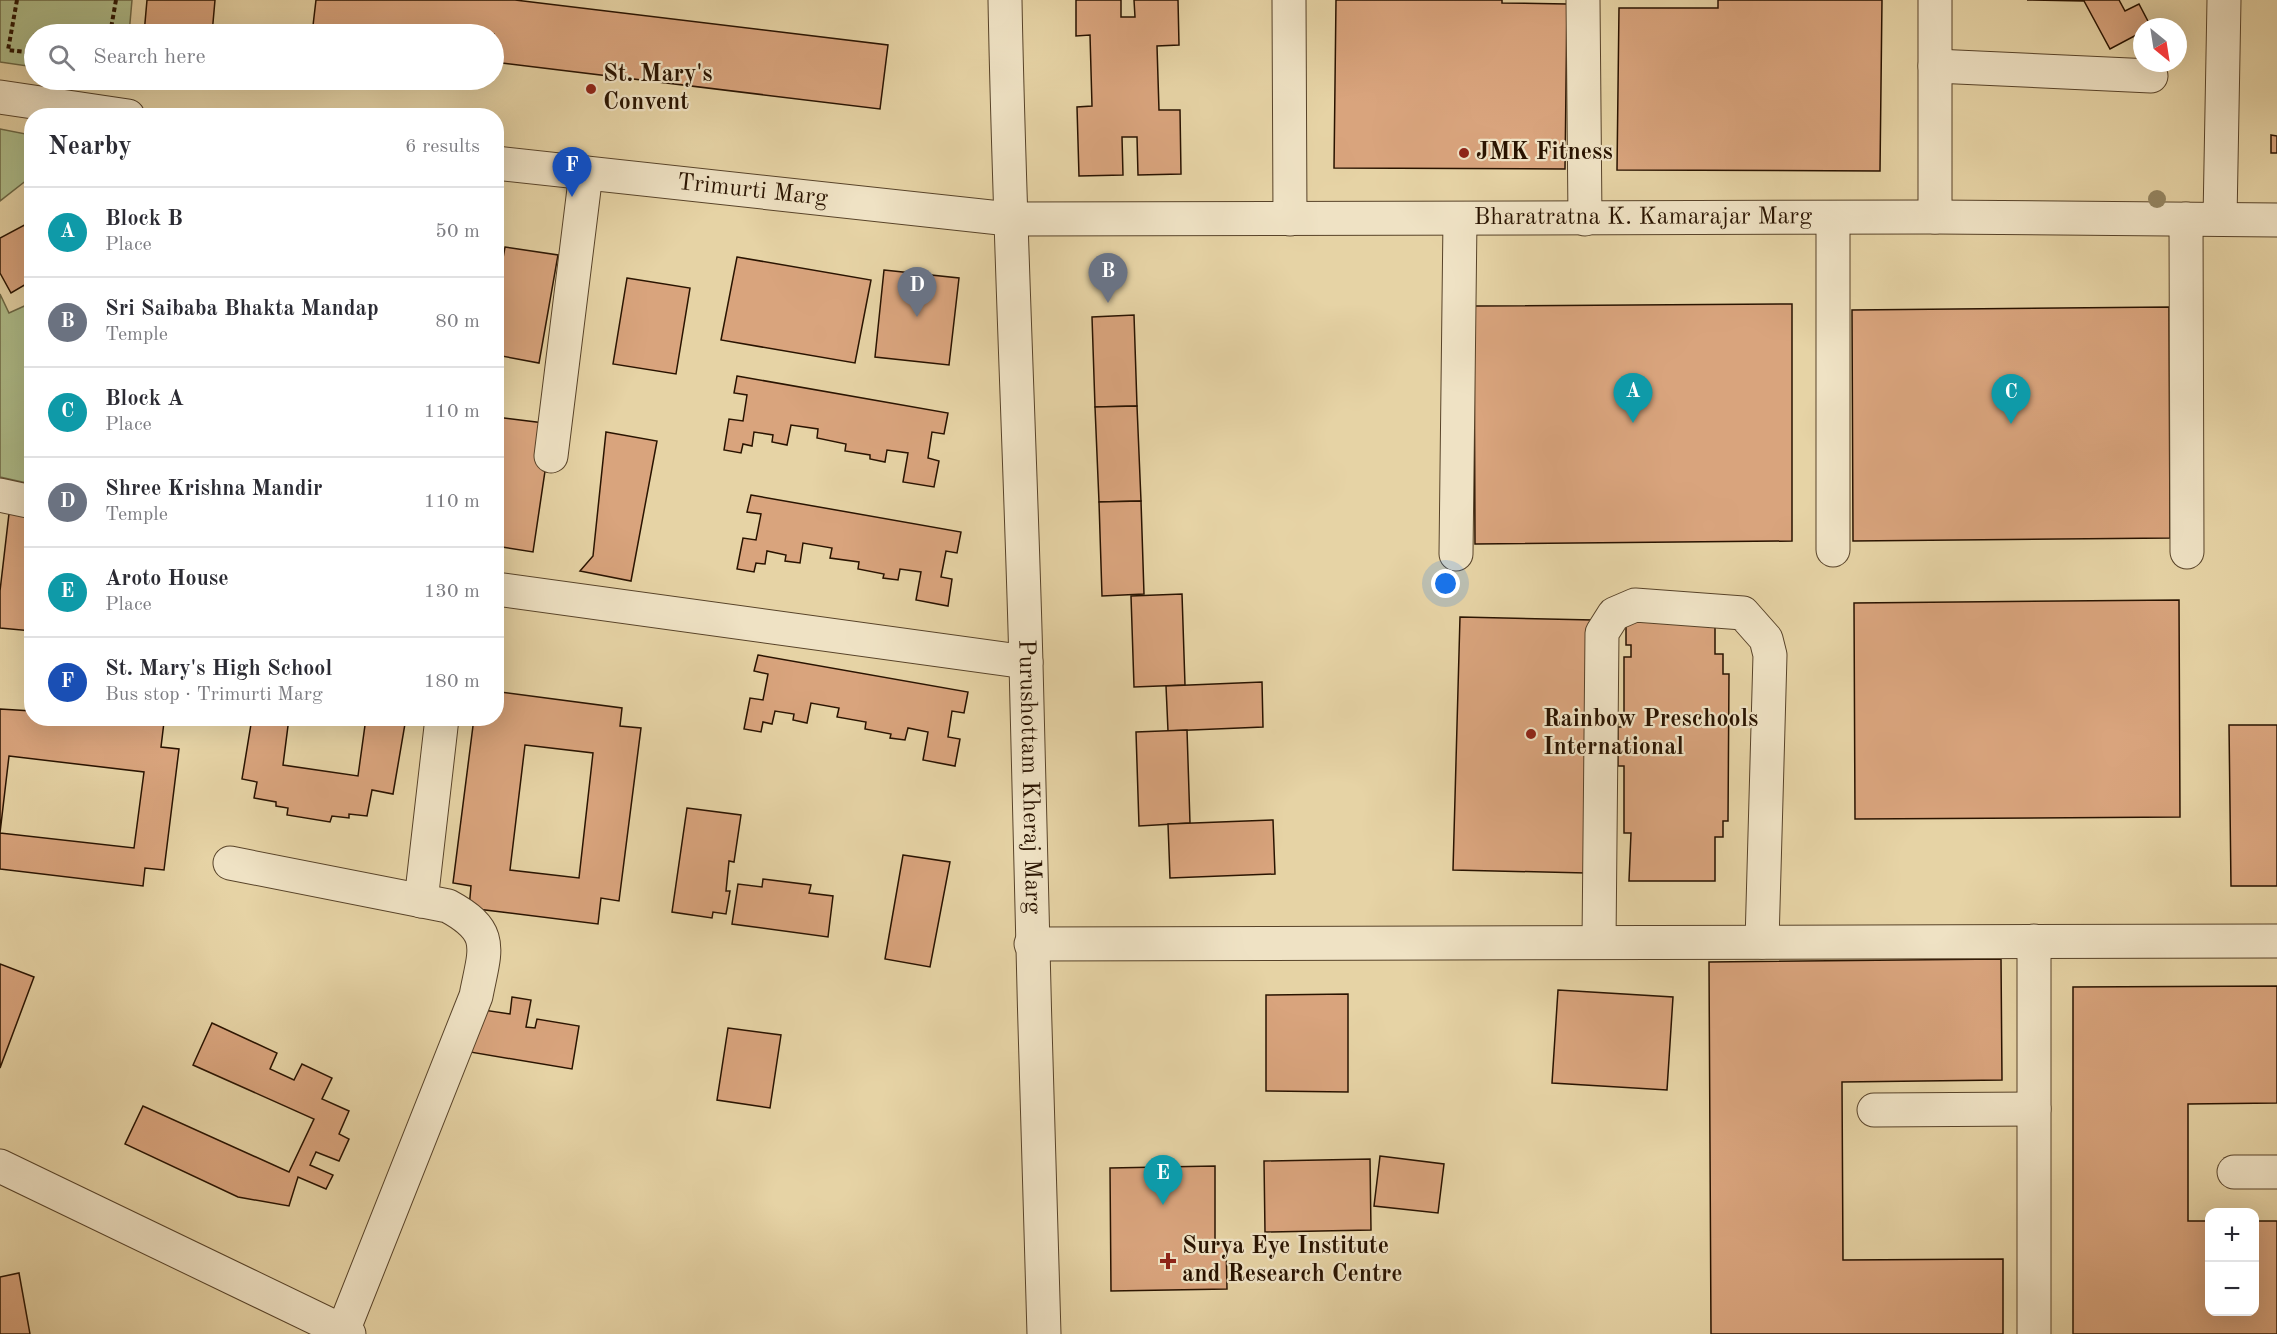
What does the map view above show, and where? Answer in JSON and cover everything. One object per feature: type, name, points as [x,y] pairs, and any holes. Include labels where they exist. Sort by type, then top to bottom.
[{"type":"street","name":"Purushottam Kheraj Marg","points":[[1005,0],[1009,219],[1026,662],[1031,944],[1044,1334]]},
{"type":"street","points":[[1289,0],[1290,219]]},
{"type":"street","points":[[1583,0],[1585,219]]},
{"type":"street","points":[[1935,0],[1935,217]]},
{"type":"street","points":[[2220,219],[2224,0]]},
{"type":"street","points":[[1935,66],[2151,76]]},
{"type":"street","points":[[0,97],[74,108]]},
{"type":"street","name":"Trimurti Marg","points":[[504,164],[1009,219]]},
{"type":"street","points":[[551,456],[586,173]]},
{"type":"street","name":"Bharatratna K. Kamarajar Marg","points":[[1009,219],[1935,217],[2277,220]]},
{"type":"street","points":[[1833,218],[1833,550]]},
{"type":"street","points":[[1456,554],[1460,219]]},
{"type":"street","points":[[2186,219],[2187,552]]},
{"type":"street","points":[[0,495],[24,500]]},
{"type":"street","points":[[504,590],[1026,662]]},
{"type":"street","points":[[1599,942],[1602,633],[1614,614],[1635,605],[1743,613],[1766,639],[1770,654],[1762,942]]},
{"type":"street","points":[[421,901],[441,726]]},
{"type":"street","points":[[0,1166],[340,1332],[476,996],[484,957],[483,938],[477,926],[468,917],[448,906],[230,862]]},
{"type":"street","points":[[2034,941],[2034,1334]]},
{"type":"street","points":[[1031,944],[2277,941]]},
{"type":"street","points":[[1874,1110],[2034,1108]]},
{"type":"street","points":[[2234,1172],[2277,1172]]},
{"type":"path","points":[[17,0],[8,50],[24,52]]},
{"type":"path","points":[[112,24],[116,0]]},
{"type":"green space","points":[[0,0],[132,0],[130,24],[24,24],[24,66],[0,62]]},
{"type":"green space","points":[[0,129],[24,134],[24,182],[0,201]]},
{"type":"green space","points":[[0,294],[9,313],[24,306],[24,482],[0,477]]},
{"type":"building","points":[[147,0],[215,0],[213,24],[145,24]]},
{"type":"building","points":[[316,0],[515,0],[888,45],[880,109],[504,63],[504,24],[313,24]]},
{"type":"building","points":[[1076,0],[1121,0],[1121,17],[1135,17],[1134,0],[1178,0],[1179,45],[1157,46],[1159,110],[1180,110],[1181,174],[1138,175],[1137,137],[1122,137],[1123,175],[1079,176],[1077,107],[1092,106],[1090,35],[1076,36]]},
{"type":"building","points":[[1336,0],[1502,0],[1502,3],[1567,4],[1565,169],[1334,168]]},
{"type":"building","points":[[1718,0],[1882,0],[1880,171],[1617,170],[1619,8],[1718,8]]},
{"type":"building","points":[[2027,0],[2119,0],[2125,11],[2139,4],[2146,18],[2133,18],[2133,37],[2110,49],[2084,1]]},
{"type":"building","points":[[2271,135],[2277,136],[2277,153],[2271,153]]},
{"type":"building","points":[[24,225],[24,285],[11,293],[0,273],[0,238]]},
{"type":"building","points":[[505,247],[558,255],[539,363],[504,356]]},
{"type":"building","points":[[737,257],[871,280],[855,363],[721,340]]},
{"type":"building","points":[[884,270],[959,278],[949,365],[875,357]]},
{"type":"building","points":[[627,278],[690,288],[676,374],[613,364]]},
{"type":"building","points":[[1792,304],[1792,541],[1475,544],[1474,306]]},
{"type":"building","points":[[2169,307],[2170,538],[1853,541],[1852,310]]},
{"type":"building","points":[[1134,315],[1137,406],[1095,407],[1092,317]]},
{"type":"building","points":[[737,376],[948,413],[944,434],[932,432],[928,458],[939,461],[934,487],[903,482],[908,453],[887,450],[885,462],[870,459],[870,455],[845,451],[846,444],[817,438],[818,429],[791,425],[787,445],[772,442],[773,435],[754,432],[752,446],[743,444],[741,453],[724,450],[729,419],[743,421],[747,395],[734,393]]},
{"type":"building","points":[[1137,406],[1141,501],[1099,502],[1095,407]]},
{"type":"building","points":[[504,418],[552,424],[533,552],[504,547]]},
{"type":"building","points":[[606,432],[657,441],[631,581],[580,571],[593,556]]},
{"type":"building","points":[[751,495],[961,532],[957,553],[946,551],[941,577],[952,579],[948,606],[916,600],[921,572],[900,569],[898,580],[883,578],[884,574],[858,569],[859,562],[830,558],[832,548],[803,543],[800,563],[785,561],[786,555],[767,551],[765,564],[756,563],[754,572],[737,569],[743,538],[756,540],[761,514],[747,512]]},
{"type":"building","points":[[1141,501],[1144,594],[1102,596],[1099,502]]},
{"type":"building","points":[[10,505],[24,507],[24,630],[0,628],[0,591]]},
{"type":"building","points":[[1182,594],[1185,685],[1134,687],[1131,596]]},
{"type":"building","points":[[2179,600],[2180,817],[1855,819],[1854,603]]},
{"type":"building","points":[[1460,617],[1593,620],[1586,873],[1453,870]]},
{"type":"building","points":[[1626,620],[1715,620],[1715,654],[1723,654],[1723,674],[1729,674],[1728,821],[1723,821],[1723,837],[1715,837],[1715,881],[1629,881],[1631,833],[1624,833],[1624,766],[1618,766],[1618,727],[1624,727],[1624,657],[1631,657],[1631,645],[1626,645]]},
{"type":"building","points":[[758,655],[968,692],[964,713],[952,711],[948,737],[960,739],[955,766],[923,760],[928,732],[908,728],[905,740],[890,738],[891,734],[865,729],[866,722],[837,717],[839,708],[811,703],[807,723],[793,720],[794,714],[775,711],[772,724],[763,722],[761,732],[744,729],[750,698],[763,700],[768,674],[754,671]]},
{"type":"building","points":[[1262,682],[1263,727],[1168,731],[1166,686]]},
{"type":"building","points":[[504,693],[622,708],[620,726],[641,728],[619,901],[601,898],[598,924],[469,908],[471,886],[453,883],[473,726],[504,726]],"holes":[[[525,745],[593,753],[579,878],[510,870]]]},
{"type":"building","points":[[0,709],[24,710],[24,726],[164,726],[161,747],[179,749],[164,870],[145,868],[143,886],[0,869]],"holes":[[[9,756],[144,772],[134,848],[0,833]]]},
{"type":"building","points":[[2229,725],[2277,725],[2277,886],[2231,886]]},
{"type":"building","points":[[251,726],[288,726],[283,765],[358,776],[365,726],[405,726],[393,794],[372,790],[367,816],[349,814],[349,818],[332,816],[330,822],[287,815],[288,808],[276,806],[276,802],[254,798],[257,782],[242,779]]},
{"type":"building","points":[[1187,730],[1190,823],[1139,826],[1136,732]]},
{"type":"building","points":[[687,808],[741,815],[734,862],[729,861],[726,891],[730,891],[726,914],[713,912],[712,918],[672,912]]},
{"type":"building","points":[[1273,820],[1275,874],[1170,878],[1168,824]]},
{"type":"building","points":[[903,855],[950,862],[930,967],[885,959]]},
{"type":"building","points":[[763,879],[811,885],[809,893],[833,896],[828,937],[732,924],[738,884],[762,887]]},
{"type":"building","points":[[2001,959],[2002,1080],[1842,1082],[1843,1260],[2003,1259],[2003,1334],[1711,1334],[1709,962]]},
{"type":"building","points":[[0,964],[34,977],[0,1068]]},
{"type":"building","points":[[2277,986],[2277,1103],[2188,1104],[2188,1221],[2205,1221],[2205,1316],[2259,1316],[2259,1221],[2277,1221],[2277,1334],[2073,1334],[2073,987]]},
{"type":"building","points":[[1558,990],[1673,997],[1667,1090],[1552,1083]]},
{"type":"building","points":[[1348,994],[1348,1092],[1266,1091],[1266,995]]},
{"type":"building","points":[[512,997],[531,1000],[526,1027],[535,1028],[537,1019],[579,1026],[572,1069],[470,1052],[477,1009],[510,1014]]},
{"type":"building","points":[[212,1023],[277,1053],[270,1069],[294,1080],[302,1064],[332,1078],[322,1099],[349,1111],[339,1134],[349,1139],[339,1161],[316,1152],[310,1165],[333,1175],[326,1189],[298,1177],[289,1206],[238,1197],[125,1144],[143,1106],[289,1172],[314,1119],[193,1065]]},
{"type":"building","points":[[728,1028],[781,1035],[770,1108],[717,1100]]},
{"type":"building","points":[[1380,1156],[1444,1164],[1438,1213],[1374,1206]]},
{"type":"building","points":[[1370,1159],[1371,1230],[1265,1232],[1264,1161]]},
{"type":"building","points":[[1215,1166],[1215,1241],[1226,1241],[1227,1289],[1111,1291],[1110,1168]]},
{"type":"building","points":[[19,1273],[30,1334],[0,1334],[0,1277]]},
{"type":"place","name":"St. Mary's Convent","points":[[591,89]]},
{"type":"place","name":"JMK Fitness","points":[[1464,153]]},
{"type":"place","name":"St. Mary's High School","points":[[572,197]]},
{"type":"place","name":"Sri Saibaba Bhakta Mandap","points":[[1108,303]]},
{"type":"place","name":"Shree Krishna Mandir","points":[[917,317]]},
{"type":"place","name":"Block B","points":[[1633,423]]},
{"type":"place","name":"Block A","points":[[2011,424]]},
{"type":"place","name":"Rainbow Preschools International","points":[[1531,734]]},
{"type":"place","name":"Aroto House","points":[[1163,1205]]},
{"type":"place","name":"Surya Eye Institute and Research Centre","points":[[1168,1261]]}]
